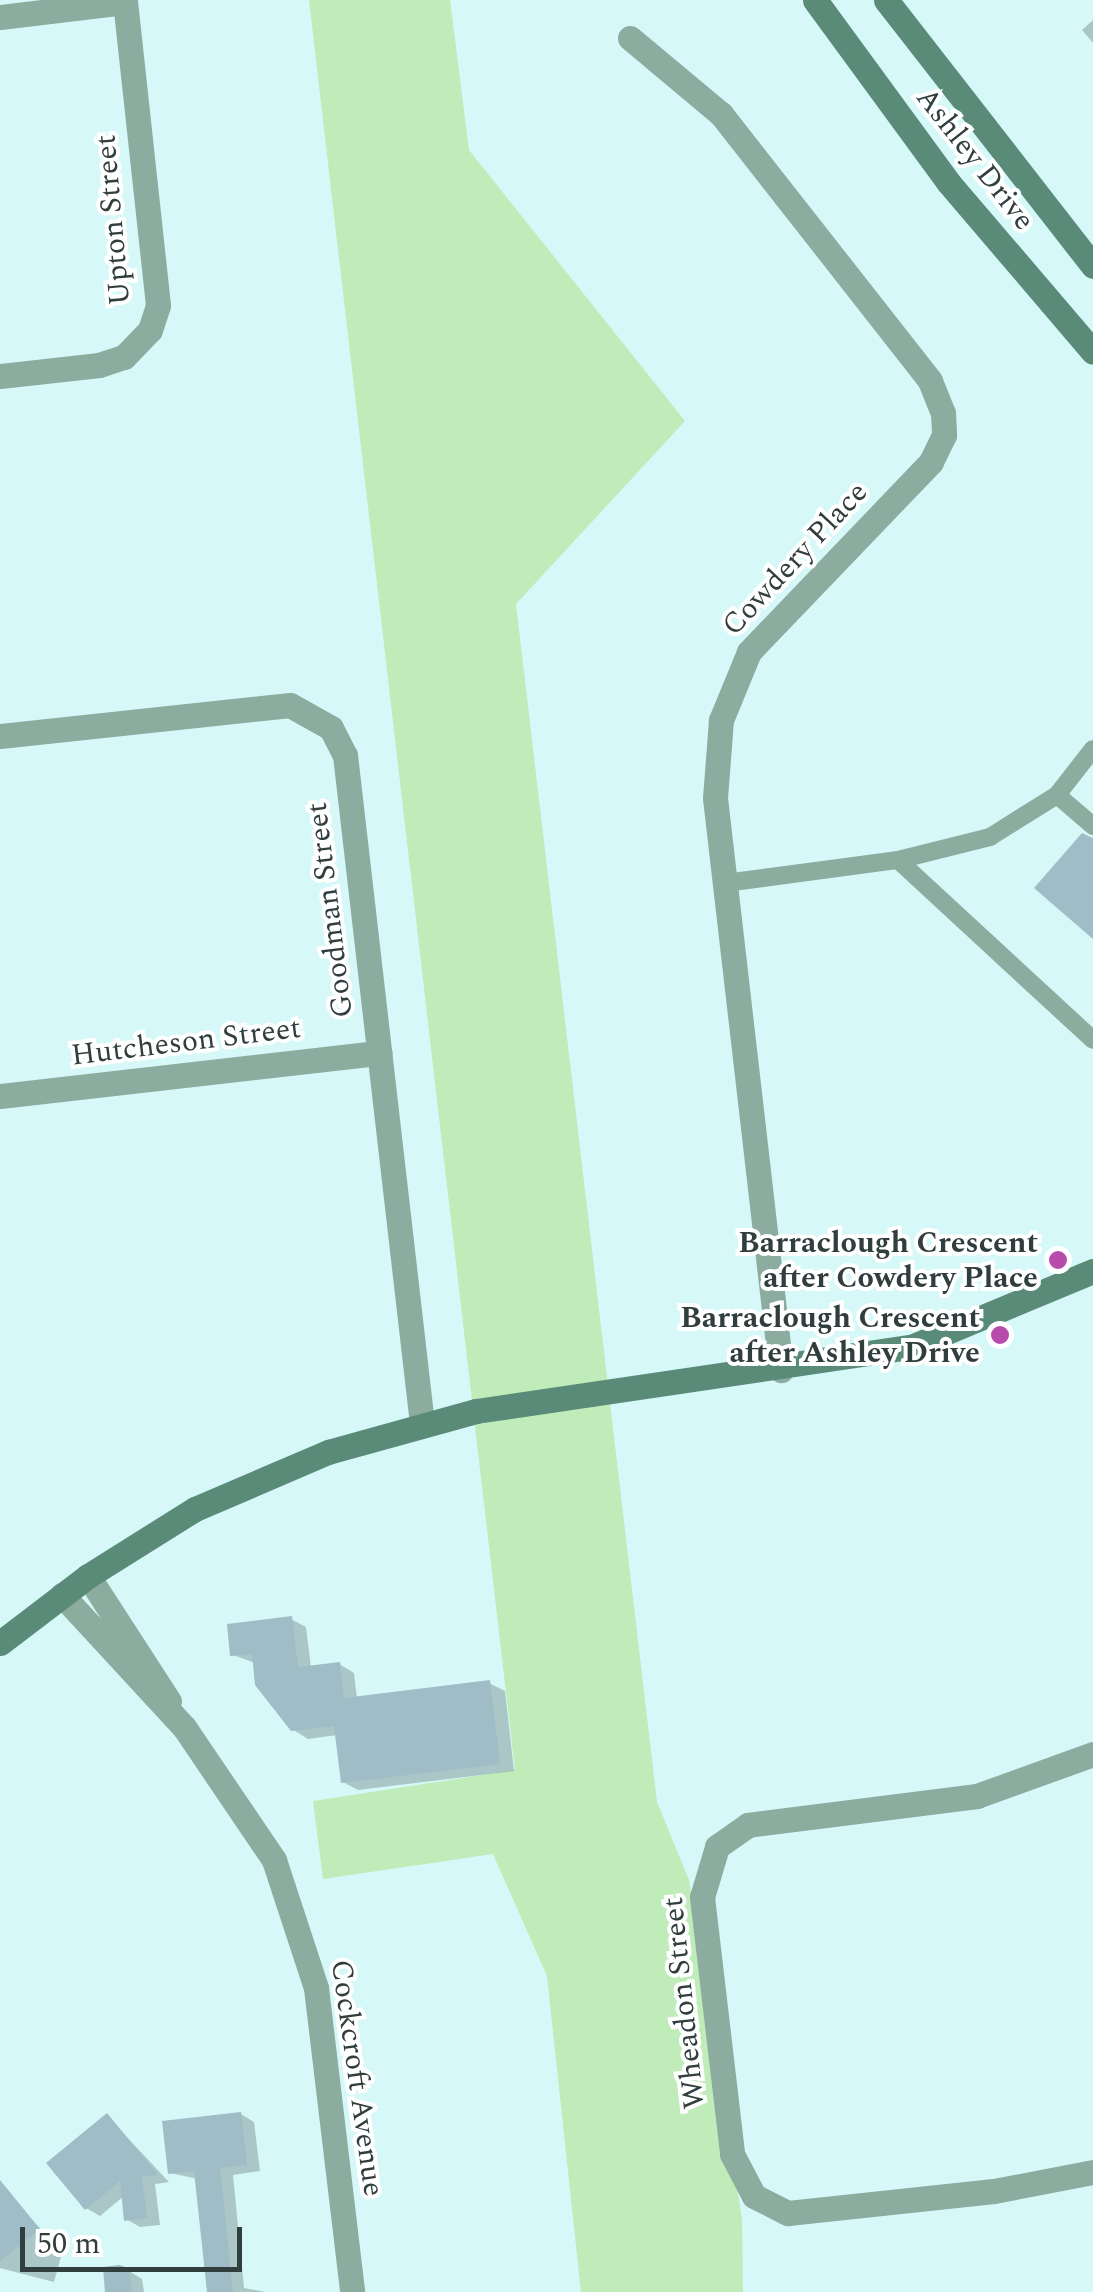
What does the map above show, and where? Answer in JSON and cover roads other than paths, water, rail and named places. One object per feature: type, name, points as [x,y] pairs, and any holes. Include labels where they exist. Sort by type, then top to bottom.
[{"type":"street","name":"Ashley Drive","points":[[814,0],[948,182],[1093,352]]},
{"type":"street","name":"Ashley Drive","points":[[886,0],[1093,266]]},
{"type":"street","points":[[0,16],[125,1]]},
{"type":"street","name":"Upton Street","points":[[0,376],[99,365],[124,357],[150,330],[158,305],[125,1]]},
{"type":"street","name":"Cowdery Place","points":[[630,38],[721,114],[930,380],[943,413],[944,434],[931,462],[780,615],[737,673],[720,720],[714,772],[781,1370]]},
{"type":"street","name":"Goodman Street","points":[[0,736],[272,705],[316,715],[344,755],[422,1424]]},
{"type":"street","name":"Hutcheson Street","points":[[0,1096],[380,1052]]},
{"type":"street","points":[[0,1643],[88,1576],[238,1488],[328,1452],[422,1424],[564,1396],[781,1370],[911,1346],[1093,1271]]},
{"type":"street","name":"Cockcroft Avenue","points":[[88,1576],[143,1654],[184,1727],[258,1830],[300,1924],[316,1988],[352,2292]]},
{"type":"street","name":"Cockcroft Avenue","points":[[62,1596],[184,1727]]},
{"type":"street","name":"Wheadon Street","points":[[1093,1754],[977,1796],[748,1825],[717,1846],[702,1897],[732,2154],[754,2196],[788,2213],[994,2191],[1093,2172]]},
{"type":"lane","points":[[725,883],[898,860],[990,837],[1057,794],[1093,748]]},
{"type":"lane","points":[[1057,794],[1093,826]]},
{"type":"lane","points":[[898,860],[1093,1040]]},
{"type":"place","name":"Barraclough Crescent after Cowdery Place","points":[[1058,1260]]},
{"type":"place","name":"Barraclough Crescent after Ashley Drive","points":[[1000,1335]]}]
